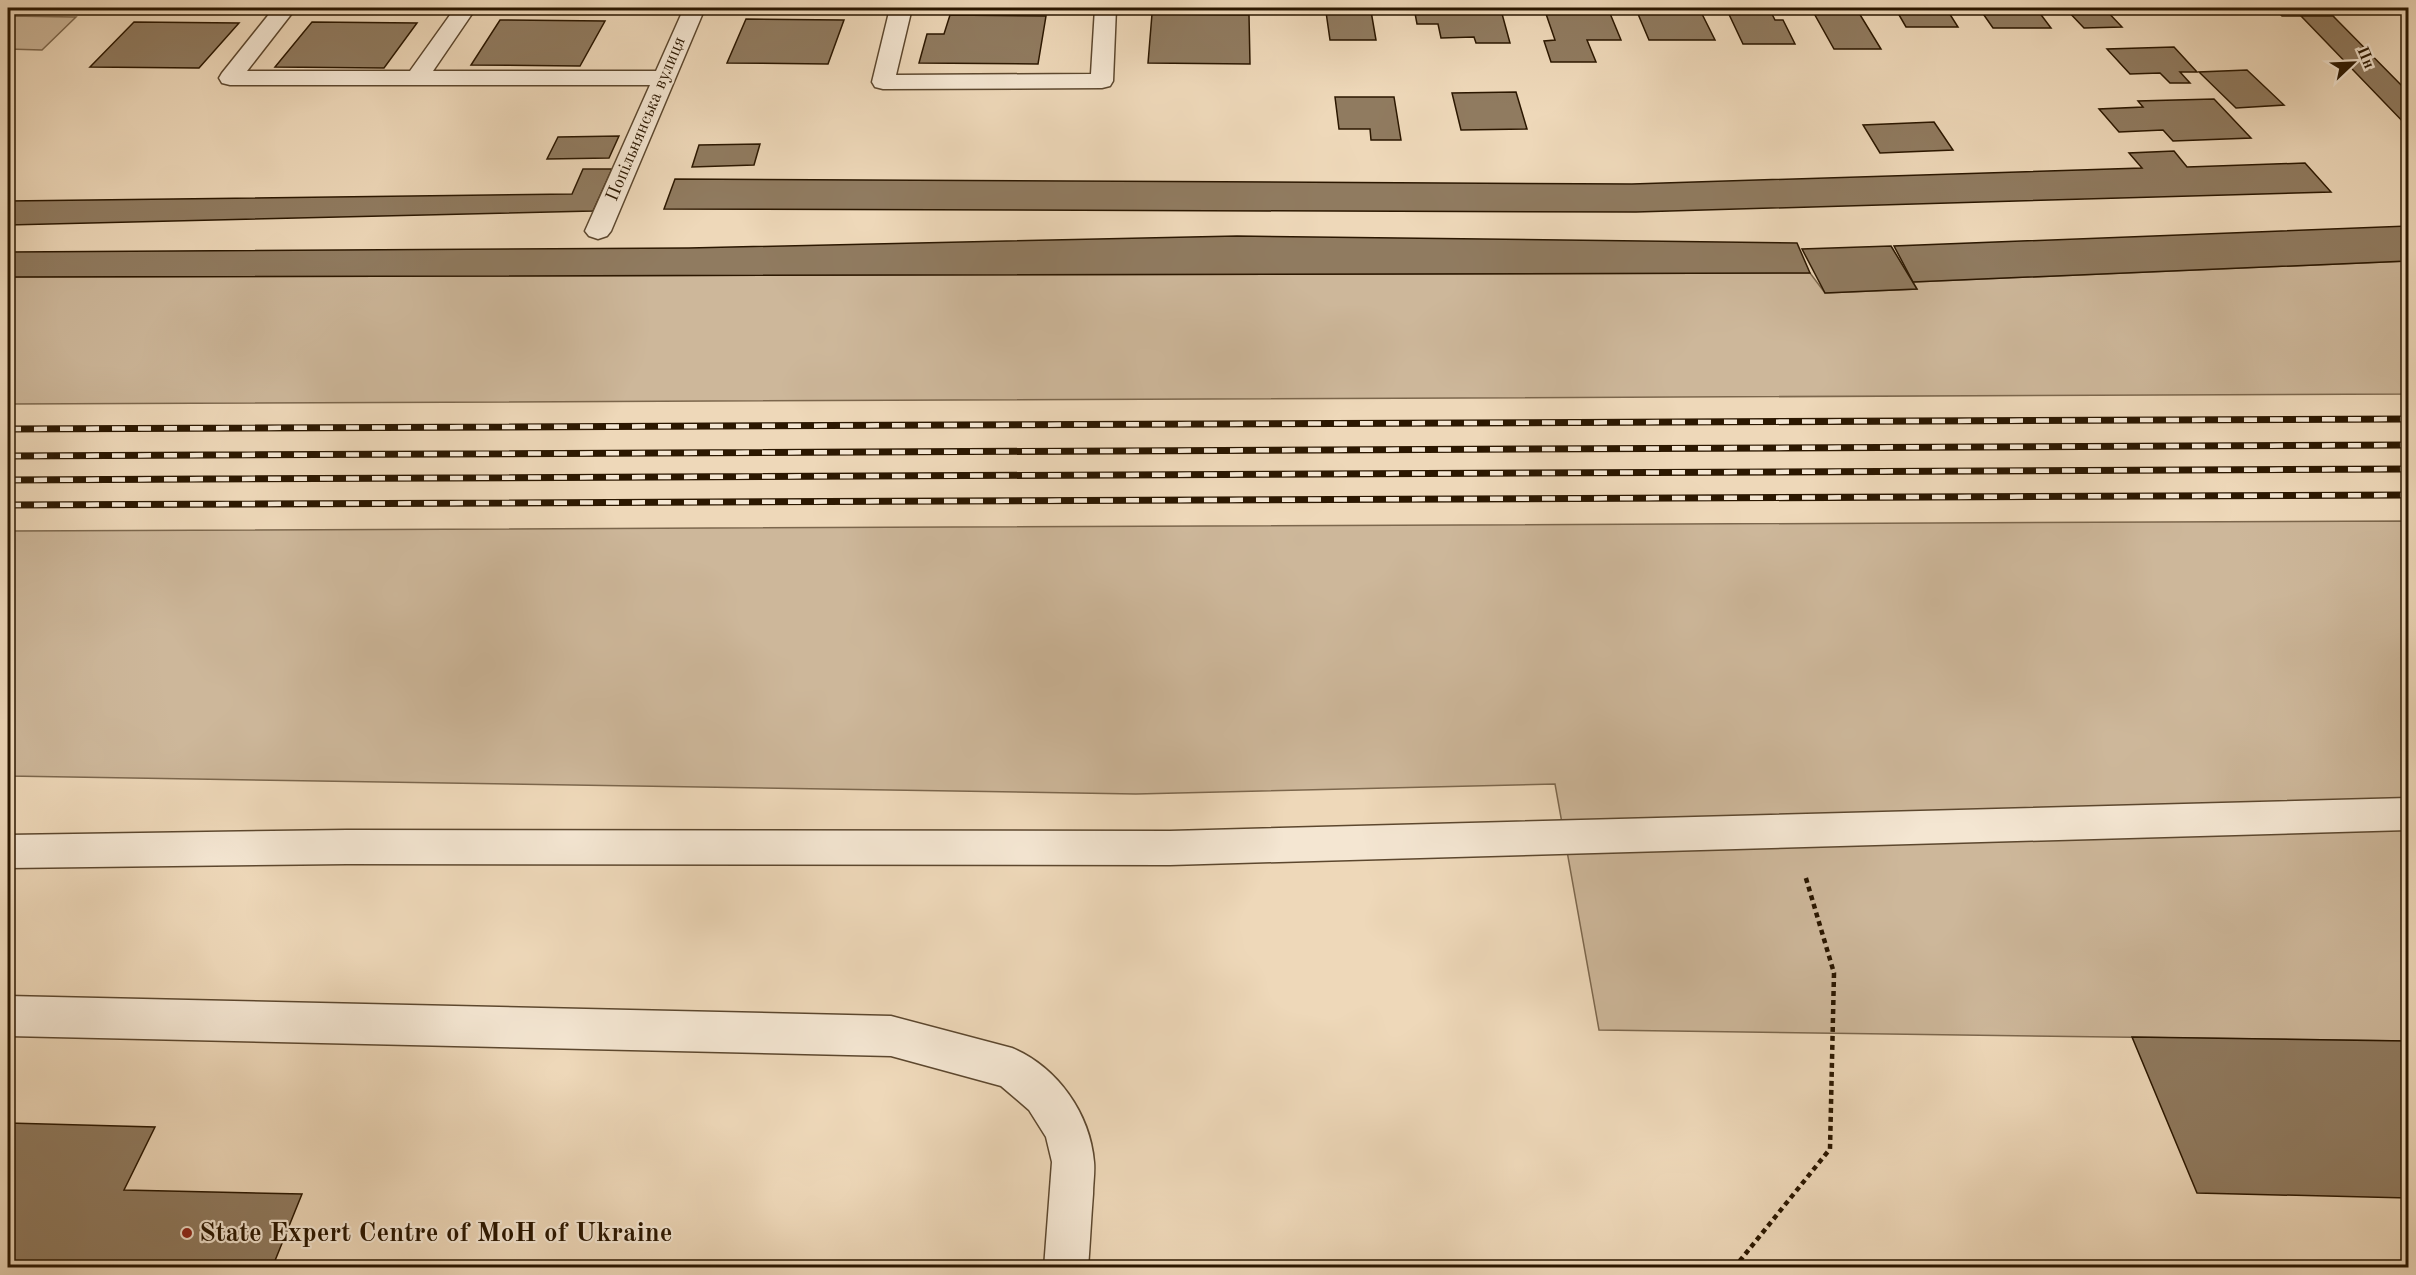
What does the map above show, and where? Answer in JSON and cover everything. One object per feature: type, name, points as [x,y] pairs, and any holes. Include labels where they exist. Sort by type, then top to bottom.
[{"type":"lane","points":[[285,8],[230,78],[664,78]]},
{"type":"lane","points":[[417,78],[465,8]]},
{"type":"lane","name":"Попільнянська вулиця","points":[[598,231],[694,8]]},
{"type":"lane","points":[[901,8],[883,82],[1102,81],[1106,8]]},
{"type":"lane","points":[[8,852],[347,847],[1170,848],[2409,814]]},
{"type":"lane","points":[[8,1016],[891,1036],[1012,1069],[1044,1095],[1066,1129],[1073,1162],[1066,1268]]},
{"type":"path","points":[[1734,1268],[1830,1149],[1834,973],[1792,831]]},
{"type":"shaded area","points":[[8,16],[76,17],[42,50],[8,49]]},
{"type":"shaded area","points":[[2408,261],[2408,394],[8,404],[8,277],[1810,273],[1825,293],[1917,289],[1913,282]]},
{"type":"shaded area","points":[[2408,521],[2408,1041],[1599,1030],[1555,784],[1136,794],[8,776],[8,531]]},
{"type":"building","points":[[1414,8],[1438,8],[1439,11],[1501,10],[1510,43],[1476,43],[1474,37],[1441,38],[1438,24],[1417,24]]},
{"type":"building","points":[[1726,8],[1769,8],[1775,20],[1783,20],[1795,44],[1743,44]]},
{"type":"building","points":[[1811,8],[1856,8],[1881,49],[1834,49]]},
{"type":"building","points":[[1895,8],[1946,8],[1958,27],[1906,27]]},
{"type":"building","points":[[1979,8],[2036,8],[2051,28],[1993,28]]},
{"type":"building","points":[[2065,8],[2104,8],[2122,27],[2084,28]]},
{"type":"building","points":[[2274,8],[2325,8],[2333,16],[2282,16]]},
{"type":"building","points":[[1371,11],[1376,40],[1330,40],[1326,12]]},
{"type":"building","points":[[1545,11],[1609,11],[1621,40],[1587,40],[1596,62],[1551,62],[1544,41],[1555,40]]},
{"type":"building","points":[[1152,14],[1249,15],[1250,64],[1148,63]]},
{"type":"building","points":[[1638,14],[1702,14],[1715,40],[1649,40]]},
{"type":"building","points":[[950,15],[1046,16],[1038,64],[919,63],[927,34],[944,34]]},
{"type":"building","points":[[2301,16],[2333,16],[2408,92],[2408,127]]},
{"type":"building","points":[[746,19],[844,20],[828,64],[727,63]]},
{"type":"building","points":[[500,20],[605,21],[580,66],[471,65]]},
{"type":"building","points":[[134,22],[239,23],[199,68],[90,67]]},
{"type":"building","points":[[312,22],[417,23],[384,68],[275,67]]},
{"type":"building","points":[[2174,47],[2197,72],[2180,72],[2190,83],[2170,83],[2160,73],[2130,74],[2107,49]]},
{"type":"building","points":[[2247,70],[2284,105],[2236,108],[2199,72]]},
{"type":"building","points":[[1516,92],[1527,129],[1461,130],[1452,93]]},
{"type":"building","points":[[1335,97],[1394,97],[1401,140],[1371,140],[1370,129],[1339,129]]},
{"type":"building","points":[[2214,99],[2251,138],[2173,141],[2163,130],[2119,132],[2099,109],[2143,107],[2138,101]]},
{"type":"building","points":[[1934,122],[1953,150],[1880,153],[1863,125]]},
{"type":"building","points":[[619,136],[609,158],[547,159],[558,137]]},
{"type":"building","points":[[760,144],[754,165],[692,167],[699,145]]},
{"type":"building","points":[[2174,151],[2187,167],[2305,163],[2331,192],[1636,212],[664,209],[675,179],[1632,184],[2142,168],[2129,153]]},
{"type":"building","points":[[583,169],[612,169],[593,211],[8,225],[8,201],[572,194]]},
{"type":"building","points":[[2408,226],[2408,261],[1913,282],[1894,246]]},
{"type":"building","points":[[1237,236],[1797,243],[1810,273],[8,277],[8,252],[689,248]]},
{"type":"building","points":[[1891,246],[1917,289],[1825,293],[1802,249]]},
{"type":"building","points":[[2132,1037],[2408,1041],[2408,1198],[2197,1193]]},
{"type":"building","points":[[8,1123],[155,1127],[124,1190],[302,1194],[272,1268],[8,1268]]},
{"type":"railway","points":[[8,429],[2408,419]]},
{"type":"railway","points":[[8,456],[2408,445]]},
{"type":"railway","points":[[8,480],[2408,469]]},
{"type":"railway","points":[[8,505],[2408,495]]},
{"type":"place","name":"State Expert Centre of MoH of Ukraine","points":[[187,1233]]}]
